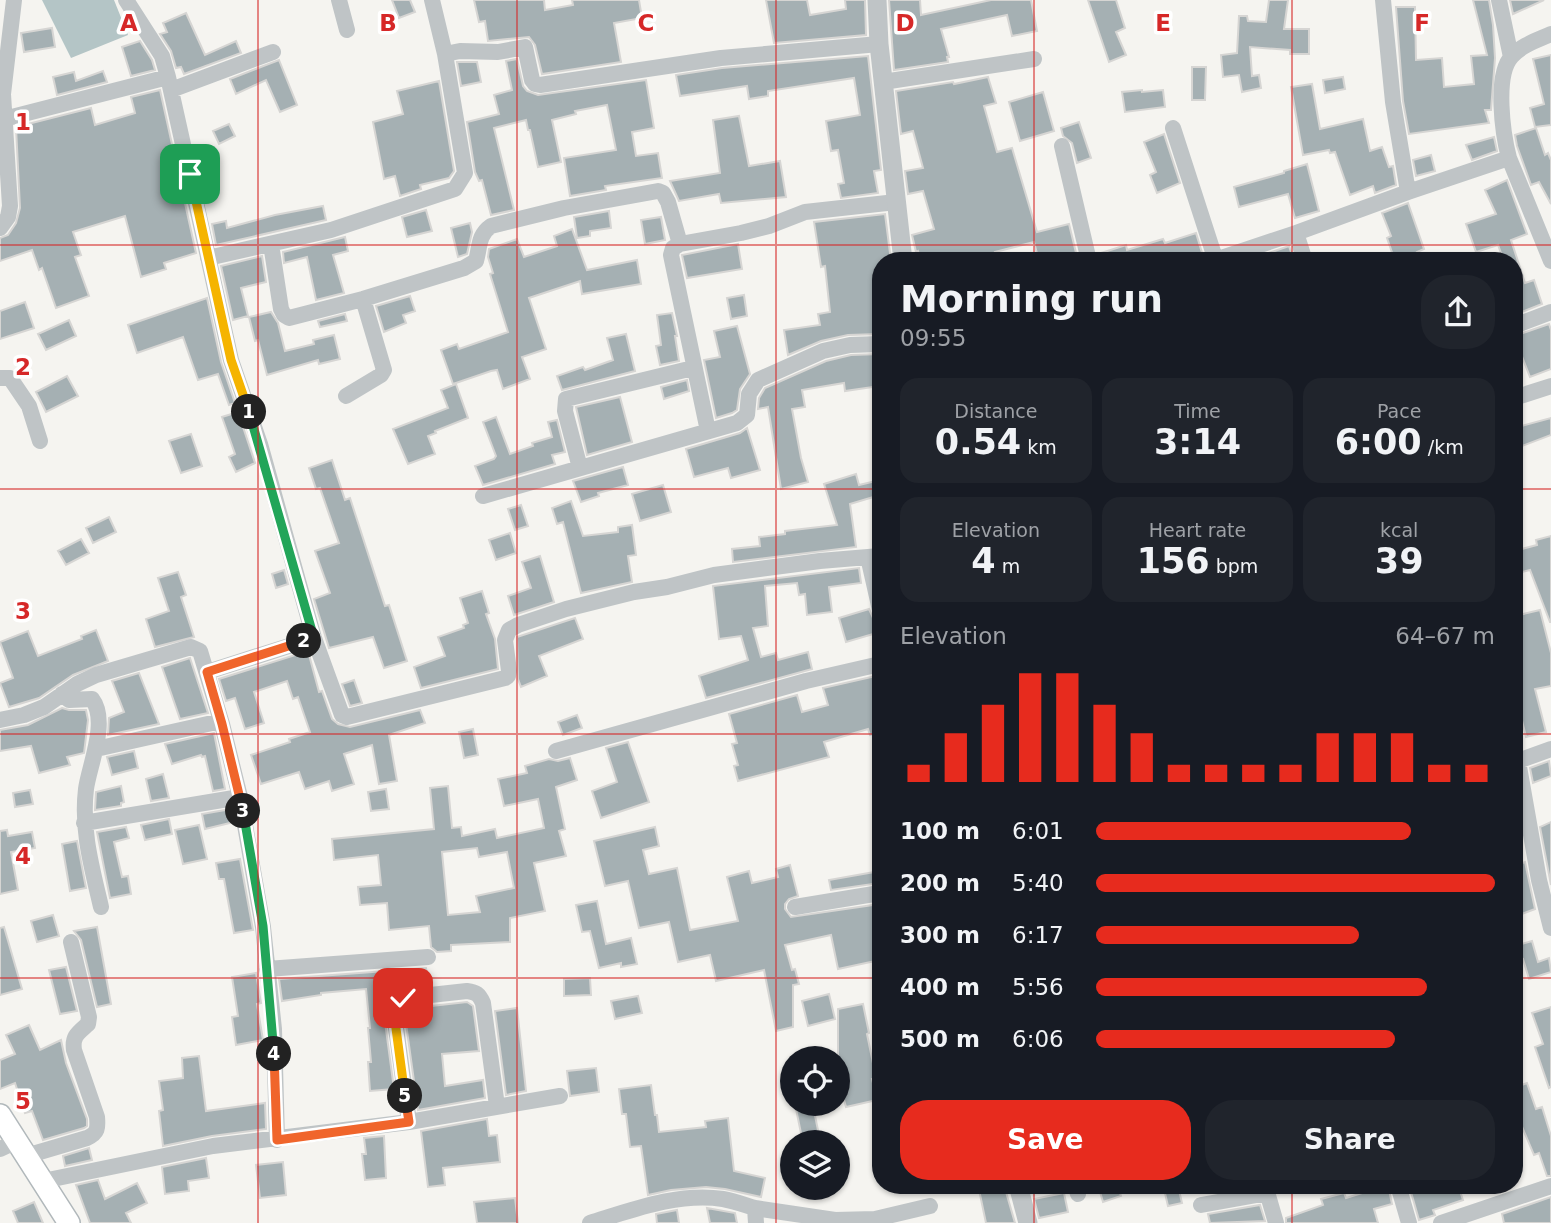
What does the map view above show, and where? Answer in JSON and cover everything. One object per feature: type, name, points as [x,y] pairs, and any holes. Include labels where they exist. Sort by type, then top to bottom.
[{"type":"main road","points":[[0,1115],[14,1149],[43,1181],[69,1223]]},
{"type":"street","points":[[0,228],[8,217],[10,206],[2,119],[14,0]]},
{"type":"street","points":[[126,0],[162,56],[231,360],[260,444],[314,638],[338,711],[347,717],[505,678],[509,671],[505,640],[509,630],[566,609],[714,575],[872,556]]},
{"type":"street","points":[[339,0],[347,30]]},
{"type":"street","points":[[208,258],[331,230],[444,194],[461,182],[465,173],[464,160],[445,54],[432,0]]},
{"type":"street","points":[[877,0],[879,44],[902,252]]},
{"type":"street","points":[[1499,0],[1511,57]]},
{"type":"street","points":[[1386,1],[1394,102],[1408,192]]},
{"type":"street","points":[[1551,34],[1527,45],[1511,57],[1504,74],[1501,116],[1509,158],[1551,261]]},
{"type":"street","points":[[445,54],[460,51],[498,52],[525,47],[532,80],[540,85],[720,58],[879,44]]},
{"type":"street","points":[[2,119],[170,84],[273,52]]},
{"type":"street","points":[[883,82],[1034,60]]},
{"type":"street","points":[[1173,128],[1212,252]]},
{"type":"street","points":[[1062,146],[1087,252]]},
{"type":"street","points":[[1238,252],[1509,158]]},
{"type":"street","points":[[271,244],[281,309],[289,318],[464,268],[476,261],[480,238],[483,231],[491,226],[564,208],[658,191],[663,193],[668,202],[680,244]]},
{"type":"street","points":[[708,431],[671,256],[673,248],[680,244],[769,226],[805,212],[896,202]]},
{"type":"street","points":[[1296,233],[1302,252]]},
{"type":"street","points":[[346,396],[381,375],[384,370],[363,299]]},
{"type":"street","points":[[1523,323],[1551,312]]},
{"type":"street","points":[[483,496],[743,419],[747,415],[749,394],[758,380],[823,351],[850,345],[872,344]]},
{"type":"street","points":[[580,468],[565,411],[566,399],[694,368]]},
{"type":"street","points":[[0,378],[10,378],[29,406],[40,441]]},
{"type":"street","points":[[1523,395],[1551,386]]},
{"type":"street","points":[[207,672],[314,638]]},
{"type":"street","points":[[0,720],[44,707],[77,684],[96,675],[191,648],[200,651],[240,797],[263,926],[274,1029],[277,1140]]},
{"type":"street","points":[[556,751],[793,685],[872,666]]},
{"type":"street","points":[[62,694],[69,699],[88,698],[95,704],[96,749],[86,787],[84,823],[101,907]]},
{"type":"street","points":[[96,749],[221,721]]},
{"type":"street","points":[[1523,759],[1551,749]]},
{"type":"street","points":[[84,823],[240,797]]},
{"type":"street","points":[[1523,798],[1551,928]]},
{"type":"street","points":[[795,907],[872,894]]},
{"type":"street","points":[[14,1149],[87,1138],[94,1135],[98,1128],[97,1117],[74,1049],[73,1040],[88,1024],[89,1017],[71,942]]},
{"type":"street","points":[[267,969],[428,957]]},
{"type":"street","points":[[409,1122],[393,1006],[397,1000],[403,998],[467,991],[479,995],[498,1107]]},
{"type":"street","points":[[43,1181],[177,1152],[409,1122],[561,1096]]},
{"type":"street","points":[[1441,1223],[1469,1218],[1551,1186]]},
{"type":"street","points":[[1020,1194],[1028,1223]]},
{"type":"street","points":[[1201,1205],[1246,1194]]},
{"type":"street","points":[[1268,1194],[1276,1223]]},
{"type":"street","points":[[1401,1194],[1409,1223]]},
{"type":"street","points":[[590,1223],[682,1199],[722,1199],[755,1216],[807,1220],[876,1219],[930,1206]]},
{"type":"shaded area","points":[[42,0],[114,0],[128,35],[71,58]]},
{"type":"building","points":[[392,0],[410,0],[415,12],[399,18]]},
{"type":"building","points":[[474,0],[544,0],[545,10],[573,5],[572,0],[639,0],[642,18],[614,23],[621,62],[542,74],[535,45],[529,37],[488,41],[485,21],[479,22]]},
{"type":"building","points":[[766,0],[807,0],[810,15],[846,9],[845,0],[865,0],[866,35],[774,43]]},
{"type":"building","points":[[889,0],[920,0],[921,15],[991,0],[1031,0],[1037,31],[1012,36],[1007,15],[941,29],[948,62],[894,70]]},
{"type":"building","points":[[1088,0],[1116,0],[1125,28],[1116,32],[1126,55],[1109,62]]},
{"type":"building","points":[[1269,0],[1288,0],[1284,29],[1309,29],[1309,54],[1290,54],[1290,50],[1250,47],[1252,76],[1259,75],[1261,88],[1242,92],[1239,75],[1223,77],[1221,55],[1237,53],[1239,16],[1247,16],[1248,21],[1266,22]]},
{"type":"building","points":[[1473,0],[1489,0],[1493,25],[1495,58],[1491,110],[1485,110],[1489,123],[1409,134],[1403,101],[1396,7],[1415,7],[1416,60],[1442,58],[1444,87],[1474,84],[1471,56],[1487,55]]},
{"type":"building","points":[[1510,0],[1544,0],[1513,14]]},
{"type":"building","points":[[186,13],[205,55],[236,41],[241,53],[184,74],[181,67],[176,68],[171,51],[160,34],[167,32],[163,23]]},
{"type":"building","points":[[52,28],[55,47],[24,52],[21,33]]},
{"type":"building","points":[[140,41],[155,70],[131,76],[122,47]]},
{"type":"building","points":[[1551,55],[1551,125],[1535,127],[1530,108],[1544,104],[1533,59]]},
{"type":"building","points":[[868,56],[881,170],[874,171],[878,193],[841,198],[838,184],[844,183],[838,150],[831,151],[826,121],[860,115],[854,78],[768,91],[768,96],[749,99],[747,86],[680,96],[676,75],[722,68]]},
{"type":"building","points":[[517,59],[523,86],[527,91],[538,95],[646,80],[654,128],[632,132],[636,156],[658,153],[662,178],[605,186],[606,190],[570,196],[564,158],[616,150],[607,105],[575,111],[576,114],[552,120],[561,162],[538,167],[526,120],[494,128],[514,210],[491,215],[482,180],[479,181],[475,172],[467,122],[499,114],[494,95],[512,90],[506,61]]},
{"type":"building","points":[[279,60],[297,105],[280,112],[266,80],[236,94],[230,79]]},
{"type":"building","points":[[457,62],[477,62],[481,82],[461,86]]},
{"type":"building","points":[[1192,67],[1206,67],[1205,100],[1192,100]]},
{"type":"building","points":[[103,71],[107,82],[57,95],[53,77],[74,72],[76,81]]},
{"type":"building","points":[[988,77],[996,103],[984,106],[997,152],[1012,148],[1037,232],[1069,224],[1076,252],[1037,252],[1034,242],[995,252],[916,252],[912,235],[934,229],[923,191],[908,194],[905,171],[923,168],[913,131],[901,134],[896,91],[953,82],[954,84]]},
{"type":"building","points":[[1343,77],[1345,89],[1325,93],[1323,80]]},
{"type":"building","points":[[439,81],[454,171],[449,178],[420,185],[421,189],[400,196],[395,176],[384,179],[373,122],[403,114],[397,91]]},
{"type":"building","points":[[1312,84],[1320,129],[1363,119],[1370,151],[1382,147],[1389,167],[1393,166],[1396,185],[1375,193],[1373,186],[1350,195],[1335,152],[1330,153],[1329,150],[1303,155],[1291,87]]},
{"type":"building","points":[[160,90],[196,253],[164,263],[166,269],[141,277],[125,216],[73,232],[81,255],[75,257],[89,296],[56,308],[42,268],[39,270],[32,250],[0,261],[0,238],[8,235],[16,223],[20,208],[16,127],[91,108],[95,125],[135,113],[131,97]]},
{"type":"building","points":[[1163,90],[1165,107],[1125,112],[1122,92]]},
{"type":"building","points":[[1043,92],[1054,131],[1020,141],[1009,102]]},
{"type":"building","points":[[739,116],[749,166],[780,161],[786,197],[721,203],[719,194],[679,201],[670,181],[720,173],[713,120]]},
{"type":"building","points":[[1079,122],[1091,158],[1077,163],[1072,143],[1063,136],[1061,128]]},
{"type":"building","points":[[229,124],[235,136],[219,144],[213,131]]},
{"type":"building","points":[[1536,128],[1545,155],[1548,153],[1551,160],[1551,204],[1539,182],[1531,185],[1517,146],[1515,135]]},
{"type":"building","points":[[1164,134],[1180,183],[1157,193],[1150,175],[1156,172],[1144,142]]},
{"type":"building","points":[[1494,137],[1497,151],[1472,160],[1466,145]]},
{"type":"building","points":[[1431,155],[1435,171],[1416,176],[1413,160]]},
{"type":"building","points":[[1307,164],[1319,211],[1295,218],[1288,194],[1239,207],[1234,187]]},
{"type":"building","points":[[1507,180],[1527,234],[1511,240],[1515,252],[1501,252],[1498,245],[1476,252],[1466,224],[1496,214],[1485,190]]},
{"type":"building","points":[[1408,203],[1424,249],[1417,252],[1392,252],[1387,238],[1391,236],[1382,213]]},
{"type":"building","points":[[323,206],[326,220],[216,245],[212,224],[226,221],[227,228]]},
{"type":"building","points":[[426,210],[432,231],[407,237],[402,217]]},
{"type":"building","points":[[609,211],[611,228],[590,231],[590,236],[577,238],[574,217]]},
{"type":"building","points":[[885,214],[890,252],[872,252],[872,334],[848,335],[821,341],[788,355],[784,330],[820,325],[818,314],[830,312],[825,266],[821,267],[814,222]]},
{"type":"building","points":[[661,217],[665,240],[645,244],[641,220]]},
{"type":"building","points":[[470,223],[472,232],[467,254],[458,257],[451,228]]},
{"type":"building","points":[[572,229],[587,270],[637,260],[641,284],[582,294],[580,281],[529,298],[546,349],[522,357],[530,379],[503,389],[497,370],[453,384],[441,350],[457,344],[459,349],[508,332],[490,274],[493,273],[488,257],[489,249],[517,239],[524,257],[557,246],[554,236]]},
{"type":"building","points":[[1196,233],[1202,252],[1104,252],[1126,245],[1127,250],[1163,239],[1165,243]]},
{"type":"building","points":[[345,237],[348,251],[333,255],[344,293],[316,300],[307,257],[284,263],[283,252]]},
{"type":"building","points":[[738,244],[742,269],[687,278],[682,255]]},
{"type":"building","points":[[1289,246],[1291,252],[1272,252]]},
{"type":"building","points":[[262,256],[266,282],[241,288],[248,316],[233,320],[221,266]]},
{"type":"building","points":[[1523,277],[1525,283],[1534,280],[1542,304],[1523,311]]},
{"type":"building","points":[[744,295],[747,316],[731,319],[727,298]]},
{"type":"building","points":[[410,296],[415,311],[403,315],[406,323],[384,332],[376,306]]},
{"type":"building","points":[[207,298],[221,362],[235,403],[229,405],[218,374],[198,380],[183,337],[137,353],[128,325]]},
{"type":"building","points":[[25,302],[34,328],[0,339],[0,311]]},
{"type":"building","points":[[271,312],[278,323],[285,351],[314,344],[313,340],[334,335],[340,359],[319,364],[318,360],[267,375],[249,317]]},
{"type":"building","points":[[672,313],[679,361],[660,365],[656,346],[661,345],[657,315]]},
{"type":"building","points":[[345,314],[347,321],[320,327],[318,321]]},
{"type":"building","points":[[69,320],[76,336],[46,350],[38,334]]},
{"type":"building","points":[[1549,324],[1551,369],[1530,377],[1523,359],[1523,333]]},
{"type":"building","points":[[737,326],[750,374],[740,389],[737,410],[716,418],[704,360],[720,357],[714,331]]},
{"type":"building","points":[[626,334],[635,371],[562,390],[557,376],[613,360],[607,338]]},
{"type":"building","points":[[872,354],[872,387],[845,391],[844,383],[802,390],[805,407],[792,409],[808,482],[781,489],[768,407],[758,409],[759,398],[765,388],[826,361],[851,355]]},
{"type":"building","points":[[67,376],[78,396],[46,412],[36,392]]},
{"type":"building","points":[[687,380],[689,391],[664,399],[661,387]]},
{"type":"building","points":[[456,384],[468,418],[428,436],[435,454],[408,464],[393,429],[448,408],[441,390]]},
{"type":"building","points":[[620,397],[632,442],[587,455],[576,407]]},
{"type":"building","points":[[238,412],[255,463],[236,472],[229,457],[235,454],[222,417]]},
{"type":"building","points":[[496,417],[510,454],[552,437],[548,422],[557,420],[565,452],[552,455],[555,464],[483,485],[475,466],[496,456],[483,422]]},
{"type":"building","points":[[1551,418],[1551,435],[1523,446],[1523,426]]},
{"type":"building","points":[[747,428],[760,470],[731,478],[728,468],[694,477],[686,449],[740,433]]},
{"type":"building","points":[[191,434],[202,466],[181,473],[169,441]]},
{"type":"building","points":[[332,460],[345,500],[350,498],[385,606],[389,605],[407,661],[384,668],[373,637],[329,648],[314,599],[330,593],[315,551],[339,543],[320,488],[316,489],[309,468]]},
{"type":"building","points":[[623,467],[628,485],[598,493],[599,496],[581,502],[573,481]]},
{"type":"building","points":[[856,474],[859,485],[872,482],[872,497],[850,504],[856,547],[733,562],[732,549],[760,546],[759,537],[837,525],[824,484]]},
{"type":"building","points":[[663,485],[671,512],[640,521],[632,494]]},
{"type":"building","points":[[571,501],[583,536],[618,532],[618,527],[632,525],[636,555],[628,556],[632,582],[581,593],[563,522],[557,524],[552,508]]},
{"type":"building","points":[[521,505],[528,526],[515,530],[508,509]]},
{"type":"building","points":[[109,517],[116,532],[93,543],[86,528]]},
{"type":"building","points":[[510,533],[516,553],[496,560],[489,540]]},
{"type":"building","points":[[1551,536],[1551,622],[1530,570],[1523,572],[1523,549],[1537,545],[1536,540]]},
{"type":"building","points":[[81,539],[89,553],[66,565],[58,551]]},
{"type":"building","points":[[540,556],[554,602],[514,615],[508,596],[531,588],[522,562]]},
{"type":"building","points":[[859,568],[861,583],[829,587],[832,612],[807,615],[805,594],[799,595],[797,583],[765,586],[768,626],[753,628],[761,657],[776,653],[778,660],[808,652],[812,669],[706,698],[699,676],[748,660],[741,636],[719,639],[713,586]]},
{"type":"building","points":[[284,570],[288,584],[276,588],[272,574]]},
{"type":"building","points":[[178,572],[186,595],[181,597],[194,637],[155,647],[146,619],[169,611],[158,578]]},
{"type":"building","points":[[482,591],[489,613],[486,614],[495,639],[498,669],[421,688],[414,667],[445,656],[438,637],[464,628],[463,625],[468,623],[460,598]]},
{"type":"building","points":[[869,609],[872,616],[872,634],[846,642],[839,618]]},
{"type":"building","points":[[1540,610],[1551,653],[1551,686],[1535,689],[1546,732],[1526,737],[1523,725],[1523,614]]},
{"type":"building","points":[[575,618],[583,639],[539,656],[547,676],[521,687],[518,679],[517,637]]},
{"type":"building","points":[[96,630],[108,661],[73,675],[39,698],[9,707],[0,683],[13,678],[0,642],[28,631],[38,656],[82,639],[81,636]]},
{"type":"building","points":[[308,651],[319,692],[322,691],[332,719],[338,724],[350,727],[420,710],[425,723],[389,735],[397,781],[379,784],[372,745],[344,754],[354,784],[332,791],[329,781],[305,789],[299,772],[261,784],[251,755],[310,732],[298,697],[293,699],[287,681],[254,692],[264,723],[245,729],[235,698],[226,701],[219,679]]},
{"type":"building","points":[[190,658],[208,713],[180,719],[162,667]]},
{"type":"building","points":[[139,673],[159,724],[108,735],[109,718],[124,712],[112,681]]},
{"type":"building","points":[[872,677],[872,734],[868,729],[824,742],[829,757],[738,781],[734,766],[738,765],[732,744],[737,743],[729,714],[797,695],[802,712],[828,705],[823,688]]},
{"type":"building","points":[[354,680],[362,703],[350,706],[342,684]]},
{"type":"building","points":[[62,708],[86,710],[88,720],[84,753],[67,757],[70,765],[39,773],[31,746],[0,751],[0,730],[28,725]]},
{"type":"building","points":[[577,715],[582,728],[563,735],[558,722]]},
{"type":"building","points":[[473,729],[478,755],[464,758],[459,732]]},
{"type":"building","points":[[214,733],[225,789],[213,791],[205,756],[172,764],[165,744]]},
{"type":"building","points":[[628,742],[649,802],[601,818],[592,791],[617,782],[606,748]]},
{"type":"building","points":[[134,751],[138,768],[112,775],[107,757]]},
{"type":"building","points":[[570,758],[577,780],[556,787],[565,829],[559,831],[566,856],[534,863],[545,911],[510,918],[510,942],[451,945],[451,951],[437,952],[431,947],[429,926],[389,930],[387,903],[360,905],[358,887],[381,885],[378,855],[334,860],[332,839],[434,829],[430,788],[448,786],[452,828],[461,827],[462,836],[495,829],[497,838],[544,828],[538,799],[504,806],[498,779],[527,773],[525,766],[549,759],[558,761]],"holes":[[[477,848],[479,857],[507,852],[514,888],[476,896],[480,912],[448,915],[442,852]]]},
{"type":"building","points":[[1549,761],[1551,776],[1533,783],[1530,768]]},
{"type":"building","points":[[163,774],[169,798],[151,801],[146,779]]},
{"type":"building","points":[[121,786],[124,802],[121,806],[95,810],[96,792]]},
{"type":"building","points":[[386,789],[389,809],[371,811],[368,792]]},
{"type":"building","points":[[30,790],[33,804],[15,807],[13,793]]},
{"type":"building","points":[[231,809],[234,822],[205,829],[202,814]]},
{"type":"building","points":[[169,819],[172,834],[145,840],[141,825]]},
{"type":"building","points":[[1551,822],[1551,885],[1540,827]]},
{"type":"building","points":[[199,825],[207,859],[183,864],[175,830]]},
{"type":"building","points":[[126,827],[129,838],[114,842],[122,877],[128,876],[131,894],[110,898],[97,832]]},
{"type":"building","points":[[655,827],[659,846],[643,850],[649,874],[677,868],[690,930],[738,921],[727,877],[749,871],[752,883],[778,877],[776,869],[790,865],[798,896],[789,899],[785,904],[791,917],[872,905],[872,962],[838,969],[831,935],[785,945],[799,984],[793,985],[793,1027],[776,1031],[764,970],[716,981],[710,955],[678,962],[669,922],[639,928],[628,881],[605,886],[594,841]]},
{"type":"building","points":[[7,830],[8,836],[32,832],[35,848],[11,852],[18,890],[0,894],[0,831]]},
{"type":"building","points":[[77,841],[86,888],[70,891],[62,844]]},
{"type":"building","points":[[240,859],[253,930],[234,933],[224,879],[219,879],[216,863]]},
{"type":"building","points":[[1525,862],[1535,909],[1523,914]]},
{"type":"building","points":[[872,872],[872,884],[831,890],[829,880]]},
{"type":"building","points":[[597,901],[606,944],[631,938],[637,964],[621,967],[621,963],[599,968],[590,931],[582,932],[576,905]]},
{"type":"building","points":[[53,915],[59,936],[37,942],[31,921]]},
{"type":"building","points":[[4,927],[22,989],[0,995],[0,928]]},
{"type":"building","points":[[97,927],[111,1004],[97,1007],[81,940],[74,931]]},
{"type":"building","points":[[1532,941],[1538,962],[1549,958],[1551,972],[1529,979],[1523,959],[1523,944]]},
{"type":"building","points":[[66,967],[77,1011],[60,1014],[49,970]]},
{"type":"building","points":[[426,968],[428,985],[394,990],[384,1001],[394,1089],[370,1091],[370,1028],[366,989],[321,993],[282,1001],[279,979]]},
{"type":"building","points":[[256,973],[261,1003],[257,1004],[263,1040],[236,1045],[232,1017],[238,1016],[232,977]]},
{"type":"building","points":[[590,978],[591,995],[564,996],[564,979]]},
{"type":"building","points":[[829,994],[835,1019],[808,1026],[802,1001]]},
{"type":"building","points":[[638,996],[642,1013],[615,1019],[611,1001]]},
{"type":"building","points":[[467,1002],[473,1006],[479,1051],[442,1054],[445,1086],[483,1080],[485,1098],[418,1110],[404,1009]]},
{"type":"building","points":[[863,1004],[872,1058],[872,1101],[850,1106],[850,1046],[838,1046],[838,1009]]},
{"type":"building","points":[[1551,1007],[1549,1088],[1535,1047],[1543,1044],[1532,1013]]},
{"type":"building","points":[[517,1008],[526,1091],[506,1095],[495,1011]]},
{"type":"building","points":[[29,1025],[40,1050],[61,1040],[66,1063],[87,1119],[87,1126],[84,1128],[43,1140],[32,1111],[25,1113],[15,1083],[0,1089],[0,1060],[15,1054],[6,1035]]},
{"type":"building","points":[[199,1056],[206,1111],[265,1103],[266,1129],[163,1146],[159,1111],[163,1110],[159,1081],[183,1078],[182,1058]]},
{"type":"building","points":[[596,1068],[599,1092],[570,1096],[567,1071]]},
{"type":"building","points":[[1527,1083],[1536,1109],[1542,1107],[1551,1136],[1551,1176],[1547,1176],[1539,1153],[1534,1155],[1523,1129],[1523,1085]]},
{"type":"building","points":[[651,1085],[659,1132],[706,1127],[705,1121],[728,1118],[734,1171],[765,1178],[761,1197],[706,1187],[648,1195],[641,1146],[630,1147],[626,1114],[622,1114],[619,1089]]},
{"type":"building","points":[[797,1116],[815,1116],[818,1130],[800,1130]]},
{"type":"building","points":[[487,1119],[489,1136],[497,1135],[500,1162],[443,1168],[445,1185],[428,1187],[421,1131]]},
{"type":"building","points":[[384,1136],[386,1178],[365,1180],[362,1154],[366,1154],[364,1138]]},
{"type":"building","points":[[89,1148],[92,1160],[65,1166],[63,1156]]},
{"type":"building","points":[[206,1158],[209,1178],[188,1181],[189,1191],[165,1194],[162,1167]]},
{"type":"building","points":[[283,1162],[286,1195],[260,1198],[256,1165]]},
{"type":"building","points":[[98,1180],[105,1199],[137,1183],[147,1203],[126,1213],[131,1223],[90,1223],[76,1185]]},
{"type":"building","points":[[980,1194],[1007,1194],[1015,1223],[986,1223]]},
{"type":"building","points":[[1064,1194],[1068,1212],[1039,1218],[1034,1199]]},
{"type":"building","points":[[1101,1194],[1120,1194],[1121,1196],[1103,1202]]},
{"type":"building","points":[[1165,1194],[1180,1194],[1182,1203],[1168,1206]]},
{"type":"building","points":[[1340,1194],[1344,1194],[1346,1198],[1359,1194],[1390,1194],[1392,1204],[1374,1209],[1378,1223],[1286,1223],[1286,1218],[1323,1205],[1321,1199]]},
{"type":"building","points":[[1412,1194],[1461,1194],[1463,1200],[1433,1210],[1435,1215],[1419,1220]]},
{"type":"building","points":[[1551,1197],[1551,1223],[1504,1223],[1502,1214]]},
{"type":"building","points":[[515,1198],[518,1223],[477,1223],[474,1202]]},
{"type":"building","points":[[34,1202],[43,1223],[18,1223],[13,1211]]},
{"type":"building","points":[[1260,1205],[1265,1221],[1210,1223],[1208,1214]]},
{"type":"building","points":[[707,1208],[735,1213],[737,1223],[710,1223]]},
{"type":"building","points":[[677,1210],[679,1223],[657,1223],[656,1214]]},
{"type":"route","points":[[190,174],[231,360],[260,444],[314,638],[207,672],[240,797],[263,926],[274,1029],[277,1140],[409,1122],[393,1006],[397,1000],[403,998]]}]
